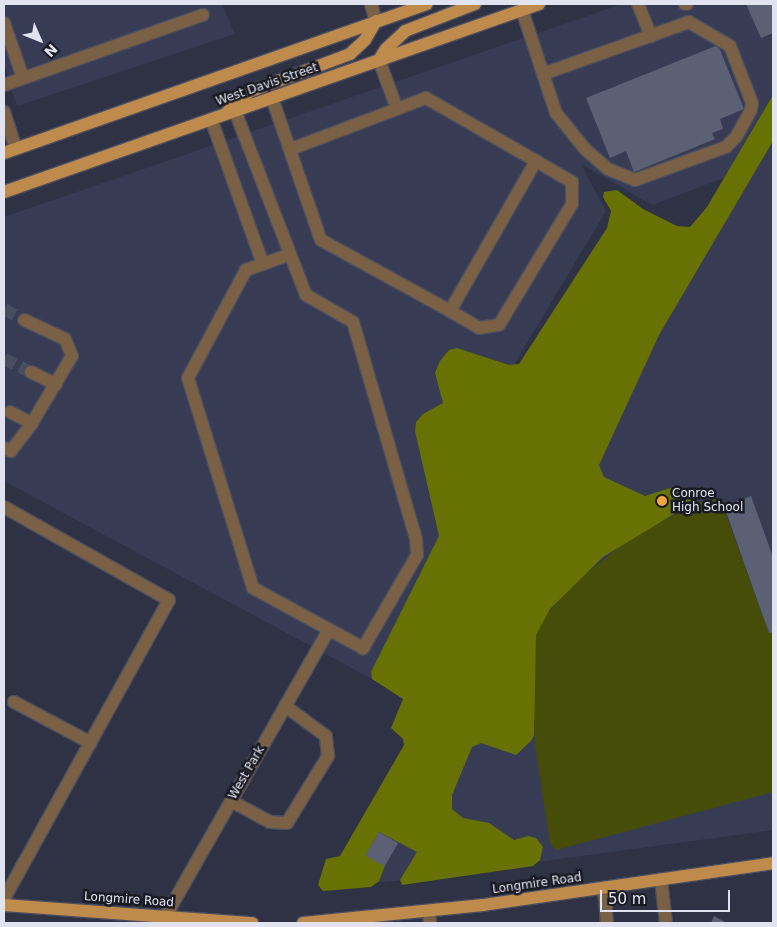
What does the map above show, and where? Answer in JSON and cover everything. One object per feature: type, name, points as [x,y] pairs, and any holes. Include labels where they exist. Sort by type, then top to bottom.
[{"type":"main road","name":"West Davis Street","points":[[4,152],[426,4]]},
{"type":"main road","points":[[379,60],[386,49],[405,31],[474,4]]},
{"type":"main road","name":"West Davis Street","points":[[4,192],[539,4]]},
{"type":"main road","points":[[230,112],[249,92],[350,54],[364,40],[376,21]]},
{"type":"main road","name":"Longmire Road","points":[[302,923],[429,917],[773,863]]},
{"type":"main road","name":"Longmire Road","points":[[4,905],[130,919],[165,917],[252,923]]},
{"type":"street","points":[[371,4],[376,21]]},
{"type":"street","points":[[638,4],[651,36]]},
{"type":"street","points":[[522,10],[543,74],[556,113],[585,149],[608,169],[635,180],[726,147],[736,137],[752,103],[730,46],[689,22],[543,74]]},
{"type":"street","points":[[4,85],[203,15]]},
{"type":"street","points":[[4,23],[23,78]]},
{"type":"street","points":[[379,60],[396,109]]},
{"type":"street","points":[[272,98],[321,240],[479,328],[499,325],[572,204],[572,182],[426,98],[290,149]]},
{"type":"street","points":[[4,112],[16,148]]},
{"type":"street","points":[[230,112],[306,295],[353,322],[416,539],[417,555],[363,648],[253,588],[188,378],[246,270],[288,255]]},
{"type":"street","points":[[211,119],[263,264]]},
{"type":"street","points":[[450,312],[536,161]]},
{"type":"street","points":[[4,448],[11,451],[32,423],[72,356],[65,339],[24,320]]},
{"type":"street","points":[[31,372],[56,384]]},
{"type":"street","points":[[10,412],[32,423]]},
{"type":"street","points":[[4,507],[169,600],[4,900]]},
{"type":"street","name":"West Park","points":[[165,917],[329,629]]},
{"type":"street","points":[[14,702],[91,744]]},
{"type":"street","points":[[231,801],[270,822],[287,823],[328,756],[326,736],[285,706]]},
{"type":"street","points":[[661,880],[666,923]]},
{"type":"street","points":[[604,889],[607,923]]},
{"type":"shaded area","points":[[4,4],[222,4],[235,34],[17,106],[4,64]]},
{"type":"shaded area","points":[[622,4],[773,4],[773,830],[404,880],[329,887],[739,172],[652,205],[581,164],[606,211],[506,378],[448,561],[372,679],[4,481],[4,217]]},
{"type":"green space","points":[[773,95],[773,141],[659,335],[599,465],[604,477],[645,496],[670,488],[685,493],[700,487],[704,489],[702,497],[603,557],[550,609],[536,635],[534,735],[531,741],[516,755],[481,743],[472,747],[452,795],[452,809],[463,818],[489,823],[514,840],[528,836],[536,838],[543,847],[540,860],[533,866],[402,885],[400,880],[417,852],[379,832],[366,855],[385,866],[379,881],[371,887],[323,891],[318,885],[326,859],[340,856],[404,745],[403,739],[391,728],[403,699],[372,679],[371,672],[439,536],[415,431],[416,422],[423,414],[443,403],[435,373],[440,361],[449,350],[457,348],[509,365],[519,364],[607,228],[611,211],[603,197],[604,192],[617,190],[643,209],[677,226],[690,227],[707,207]]},
{"type":"green space","points":[[720,498],[769,633],[773,632],[773,792],[556,850],[550,843],[535,745],[533,681],[536,635],[541,621],[574,583],[631,538],[699,502]]},
{"type":"building","points":[[746,4],[773,4],[773,33],[761,38]]},
{"type":"building","points":[[718,45],[744,109],[720,119],[723,129],[712,133],[715,139],[634,172],[626,151],[610,158],[586,98]]},
{"type":"building","points":[[751,496],[773,557],[773,632],[769,633],[724,506]]},
{"type":"building","points":[[379,832],[398,843],[385,866],[366,855]]},
{"type":"building","points":[[714,916],[727,923],[711,923]]},
{"type":"tunnel","points":[[4,309],[24,320]]},
{"type":"tunnel","points":[[4,359],[31,372]]},
{"type":"place","name":"Conroe High School","points":[[662,501]]}]
